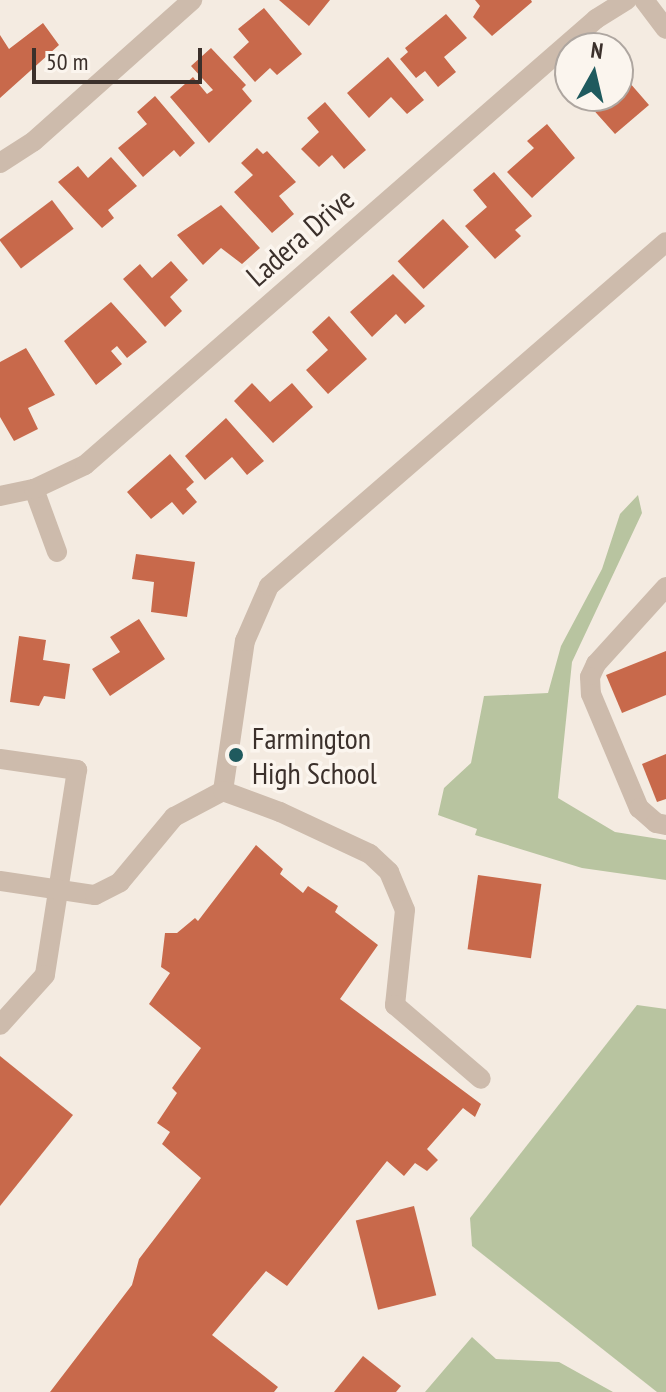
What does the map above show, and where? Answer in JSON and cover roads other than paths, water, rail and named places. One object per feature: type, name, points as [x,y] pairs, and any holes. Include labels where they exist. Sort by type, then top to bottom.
[{"type":"street","name":"Ladera Drive","points":[[0,496],[34,489],[85,465],[588,26],[626,0]]},
{"type":"street","points":[[644,0],[666,29]]},
{"type":"street","points":[[0,163],[34,141],[189,1]]},
{"type":"street","points":[[223,791],[245,641],[269,586],[666,242]]},
{"type":"street","points":[[34,489],[57,552]]},
{"type":"street","points":[[666,587],[596,664],[590,677],[591,694],[639,808],[656,823],[666,825]]},
{"type":"street","points":[[0,759],[77,770],[45,975],[0,1025]]},
{"type":"street","points":[[0,881],[95,895],[120,882],[174,817],[223,791]]},
{"type":"street","points":[[223,791],[370,854],[389,872],[405,910],[395,1005],[481,1079]]},
{"type":"place","name":"Farmington High School","points":[[236,755]]}]
